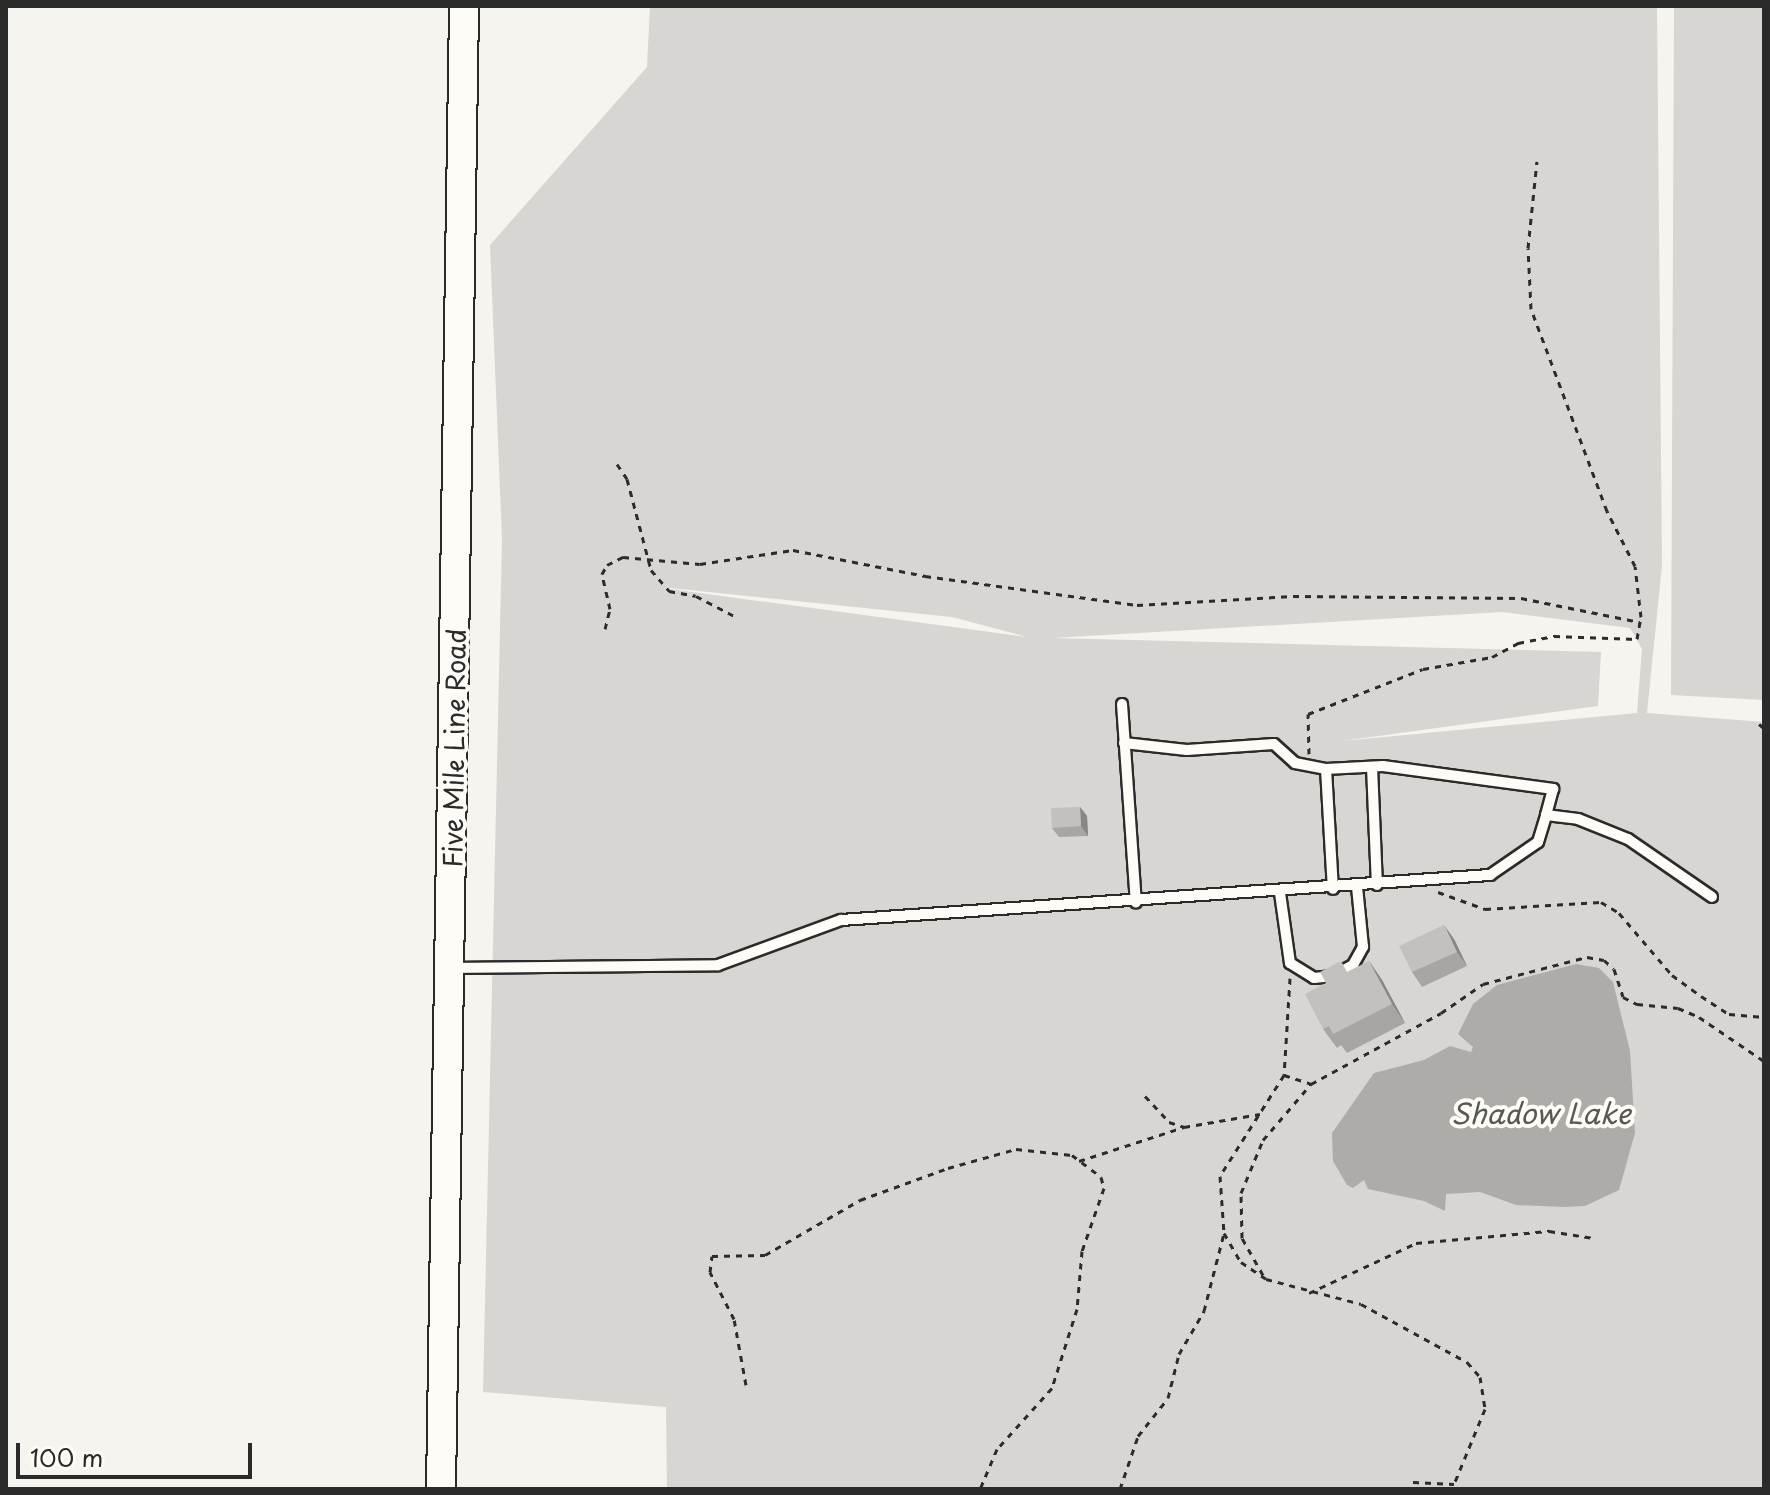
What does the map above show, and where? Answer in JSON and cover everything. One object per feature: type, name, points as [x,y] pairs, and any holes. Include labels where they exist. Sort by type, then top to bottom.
[{"type":"main road","name":"Five Mile Line Road","points":[[441,1489],[464,6]]},
{"type":"lane","points":[[1122,704],[1136,903]]},
{"type":"lane","points":[[451,968],[718,965],[841,920],[1136,903],[1490,875],[1538,842],[1553,789],[1372,767],[1326,769],[1295,763],[1274,744],[1187,750],[1124,743]]},
{"type":"lane","points":[[1372,767],[1377,885]]},
{"type":"lane","points":[[1326,769],[1333,889]]},
{"type":"lane","points":[[1546,815],[1578,819],[1628,839],[1712,897]]},
{"type":"lane","points":[[1280,893],[1290,963],[1314,978],[1333,976],[1353,965],[1364,935],[1357,887]]},
{"type":"path","points":[[1309,766],[1308,714],[1347,696],[1423,669],[1492,657],[1518,643],[1554,636],[1637,639],[1640,622],[1635,566],[1607,511],[1531,309],[1528,248],[1537,161]]},
{"type":"path","points":[[617,464],[627,479],[649,562],[669,591],[696,596],[738,618]]},
{"type":"path","points":[[605,629],[610,609],[602,574],[607,565],[623,557],[649,562],[700,564],[793,550],[925,576],[1137,605],[1293,596],[1521,598],[1640,622]]},
{"type":"path","points":[[1759,724],[1764,728]]},
{"type":"path","points":[[1417,882],[1485,909],[1601,902],[1619,913],[1672,975],[1701,996],[1729,1014],[1764,1017]]},
{"type":"path","points":[[1266,1279],[1242,1238],[1241,1193],[1263,1140],[1311,1084],[1441,1013],[1483,984],[1587,957],[1604,960],[1614,969],[1623,997],[1699,1017],[1764,1061]]},
{"type":"path","points":[[1120,1489],[1138,1436],[1168,1398],[1179,1354],[1204,1311],[1224,1233],[1220,1176],[1284,1075],[1290,963]]},
{"type":"path","points":[[1284,1075],[1311,1084]]},
{"type":"path","points":[[1145,1096],[1169,1122],[1184,1127]]},
{"type":"path","points":[[1079,1161],[1184,1127],[1260,1114]]},
{"type":"path","points":[[746,1385],[734,1319],[710,1272],[712,1256],[765,1255],[860,1200],[1016,1149],[1062,1152],[1101,1177],[1104,1188],[1082,1251],[1077,1309],[1052,1388],[997,1449],[980,1489]]},
{"type":"path","points":[[1309,1293],[1416,1243],[1549,1231],[1593,1238]]},
{"type":"path","points":[[1224,1233],[1241,1262],[1266,1279],[1309,1293],[1361,1304],[1467,1362],[1480,1377],[1485,1409],[1453,1486],[1413,1482]]},
{"type":"shaded area","points":[[650,6],[1657,6],[1662,565],[1647,713],[1764,722],[1764,1489],[667,1489],[666,1407],[483,1392],[502,539],[490,245],[647,67]],"holes":[[[670,589],[952,617],[1027,637]],[[1502,612],[1630,628],[1642,649],[1637,713],[1342,741],[1598,706],[1601,652],[1053,638]]]},
{"type":"shaded area","points":[[1674,6],[1764,6],[1764,700],[1671,695]]},
{"type":"water","name":"Shadow Lake","points":[[1576,964],[1599,968],[1613,982],[1630,1051],[1635,1133],[1619,1190],[1585,1206],[1564,1207],[1516,1205],[1480,1192],[1446,1194],[1445,1211],[1424,1201],[1368,1189],[1364,1180],[1353,1188],[1347,1185],[1333,1161],[1332,1133],[1374,1073],[1424,1060],[1450,1046],[1471,1052],[1473,1047],[1458,1034],[1473,1004],[1497,985]]},
{"type":"building","points":[[1080,807],[1081,826],[1052,828],[1051,808]]},
{"type":"building","points":[[1444,925],[1457,952],[1412,972],[1399,946]]},
{"type":"building","points":[[1341,961],[1347,972],[1369,961],[1392,1004],[1333,1034],[1329,1026],[1323,1029],[1305,994],[1326,983],[1320,972]]}]
